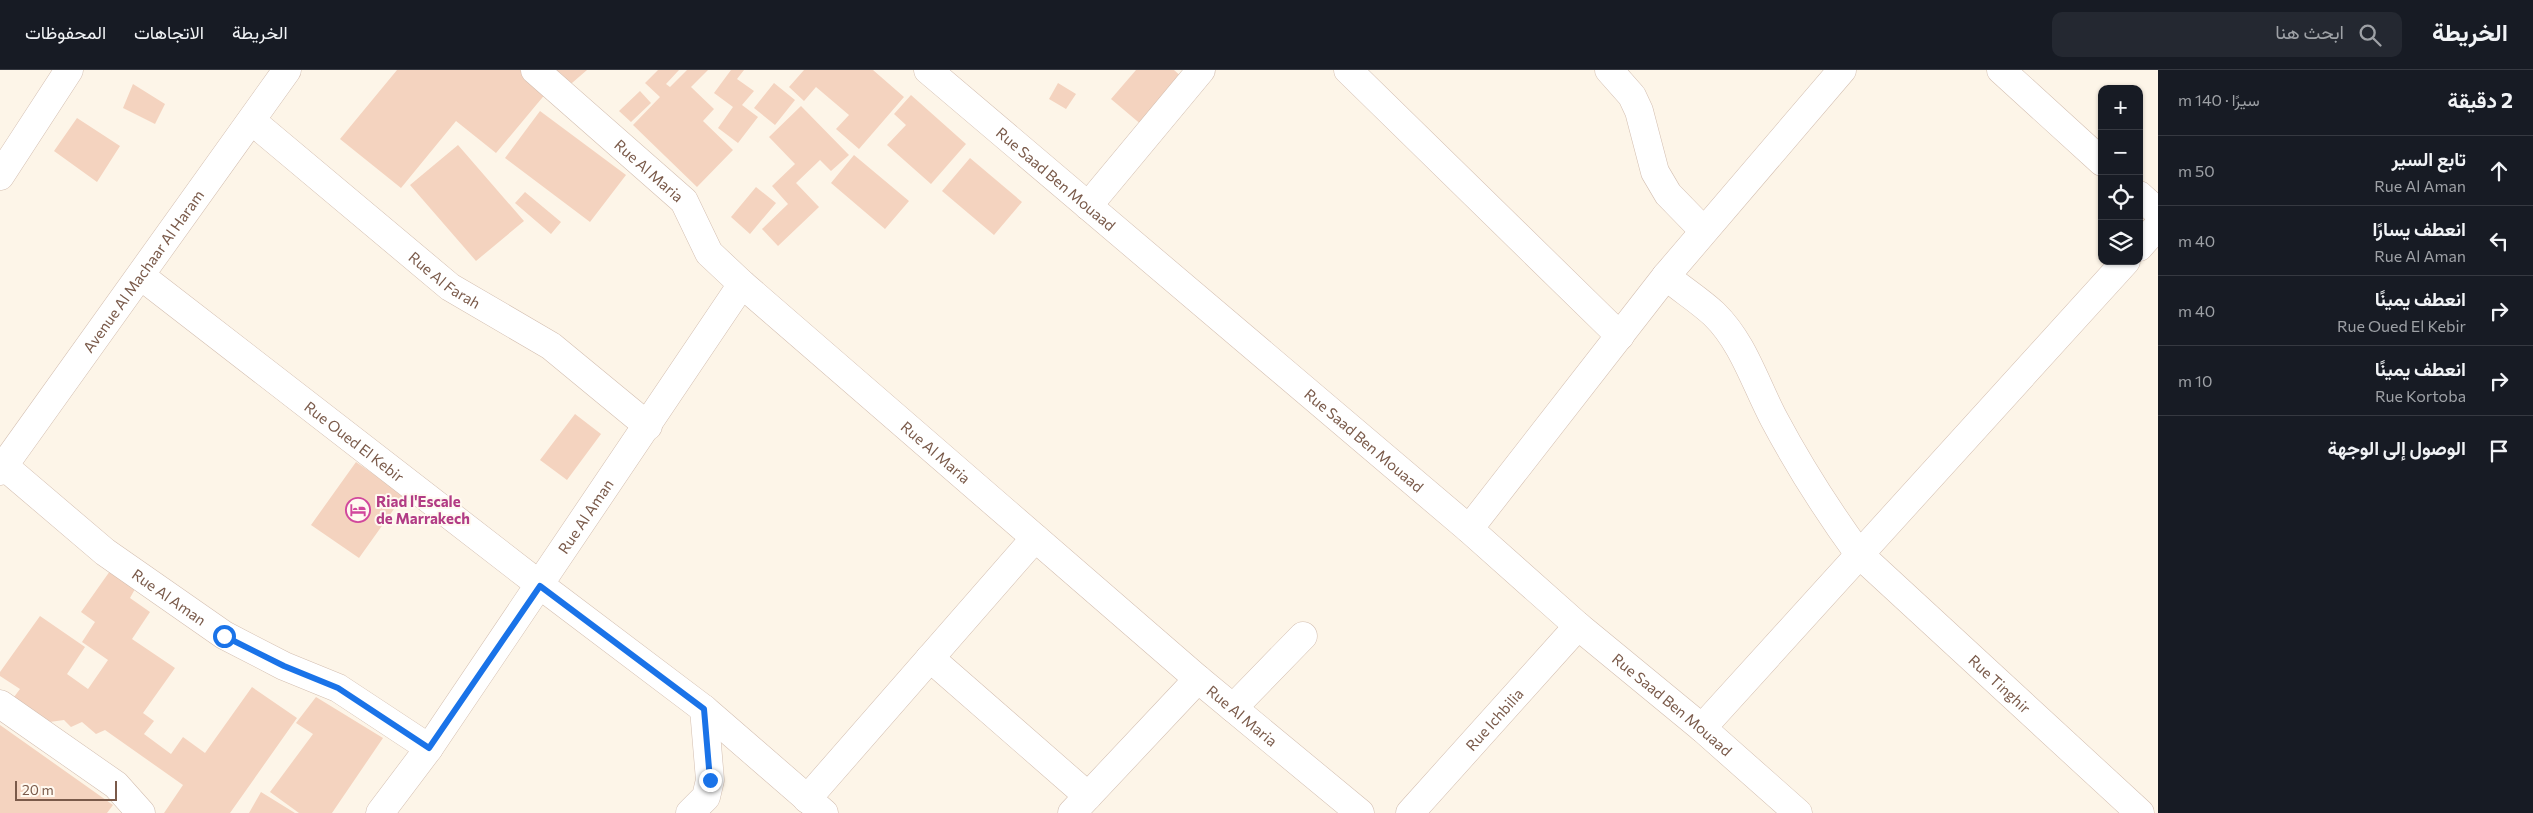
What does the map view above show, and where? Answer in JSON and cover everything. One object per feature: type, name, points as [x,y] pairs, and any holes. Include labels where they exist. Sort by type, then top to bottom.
[{"type":"street","points":[[0,176],[69,70]]},
{"type":"street","name":"Avenue Al Machaar Al Haram","points":[[2,468],[287,70]]},
{"type":"street","name":"Rue Al Maria","points":[[535,70],[684,201],[709,253],[742,284],[1198,679],[1360,813]]},
{"type":"street","name":"Rue Saad Ben Mouaad","points":[[928,70],[1470,529],[1578,626],[1702,728],[1798,813]]},
{"type":"street","points":[[1088,206],[1201,70]]},
{"type":"street","points":[[1348,70],[1620,336]]},
{"type":"street","points":[[1609,70],[1632,96],[1639,111],[1655,172],[1668,194],[1703,230]]},
{"type":"street","points":[[1470,529],[1703,230],[1842,70]]},
{"type":"street","points":[[2008,73],[2098,158]]},
{"type":"street","name":"Rue Al Farah","points":[[252,121],[450,287],[551,346],[648,426]]},
{"type":"street","points":[[2143,199],[2158,212]]},
{"type":"street","points":[[2143,243],[2158,226]]},
{"type":"street","points":[[1702,728],[2122,265]]},
{"type":"street","name":"Rue Oued El Kebir","points":[[141,276],[540,586],[704,709],[815,806]]},
{"type":"street","name":"Rue Tinghir","points":[[1666,276],[1714,314],[1744,355],[1765,401],[1794,456],[1824,506],[1859,554],[2140,813]]},
{"type":"street","name":"Rue Al Aman","points":[[380,813],[429,748],[540,586],[742,284]]},
{"type":"street","name":"Rue Al Aman","points":[[2,468],[105,552],[224,636],[284,666],[338,688],[429,748]]},
{"type":"street","points":[[815,806],[930,658],[1036,538]]},
{"type":"street","name":"Rue Ichbilia","points":[[1410,813],[1578,626]]},
{"type":"street","points":[[1233,708],[1303,636]]},
{"type":"street","points":[[930,658],[1080,804],[1198,679]]},
{"type":"street","points":[[0,704],[116,785],[141,813]]},
{"type":"street","points":[[690,813],[706,797],[710,780],[704,709]]},
{"type":"building","points":[[397,70],[520,70],[547,92],[496,153],[456,121],[401,188],[340,139]]},
{"type":"building","points":[[549,70],[587,70],[565,89]]},
{"type":"building","points":[[658,70],[679,70],[666,84],[670,87],[687,70],[708,70],[691,87],[714,109],[703,121],[733,150],[697,187],[633,125],[660,97],[645,83]]},
{"type":"building","points":[[731,70],[744,70],[737,79],[754,91],[742,105],[758,117],[738,143],[718,128],[733,107],[714,93]]},
{"type":"building","points":[[804,70],[873,70],[904,97],[859,149],[836,129],[849,115],[816,87],[804,101],[789,87]]},
{"type":"building","points":[[1136,70],[1174,70],[1184,79],[1143,126],[1111,99]]},
{"type":"building","points":[[774,83],[795,100],[775,125],[754,108]]},
{"type":"building","points":[[1058,83],[1076,94],[1066,109],[1049,99]]},
{"type":"building","points":[[133,84],[165,104],[155,124],[123,108]]},
{"type":"building","points":[[640,91],[651,103],[631,122],[619,111]]},
{"type":"building","points":[[911,95],[966,144],[931,184],[887,145],[906,125],[894,114]]},
{"type":"building","points":[[801,106],[849,155],[831,171],[820,160],[796,183],[819,207],[778,246],[762,229],[788,204],[772,186],[795,164],[769,137]]},
{"type":"building","points":[[540,111],[626,175],[590,222],[505,158]]},
{"type":"building","points":[[77,118],[120,146],[97,182],[54,151]]},
{"type":"building","points":[[458,145],[524,221],[476,261],[410,185]]},
{"type":"building","points":[[854,155],[909,201],[885,229],[831,183]]},
{"type":"building","points":[[970,158],[1022,202],[994,235],[942,191]]},
{"type":"building","points":[[756,187],[776,203],[750,234],[731,217]]},
{"type":"building","points":[[525,192],[561,222],[551,234],[515,203]]},
{"type":"building","points":[[575,414],[601,434],[567,480],[540,460]]},
{"type":"building","name":"Riad l'Escale de Marrakech","points":[[356,462],[404,495],[359,558],[311,525]]},
{"type":"building","points":[[110,571],[135,589],[130,598],[150,612],[132,639],[175,668],[143,713],[154,721],[144,734],[171,754],[183,737],[205,753],[252,687],[297,718],[230,813],[164,813],[183,785],[105,730],[96,734],[82,722],[71,727],[64,720],[42,723],[11,701],[20,689],[0,676],[0,672],[40,616],[85,647],[67,674],[88,689],[108,660],[82,642],[95,622],[81,612]]},
{"type":"building","points":[[316,697],[383,738],[332,813],[299,813],[270,792],[313,734],[296,723]]},
{"type":"building","points":[[0,725],[113,805],[107,813],[0,813]]},
{"type":"building","points":[[261,792],[295,813],[249,813]]},
{"type":"place","name":"Riad l'Escale de Marrakech","points":[[358,510]]},
{"type":"route","points":[[224,636],[284,666],[338,688],[429,748],[540,586],[704,709],[710,780]]}]
